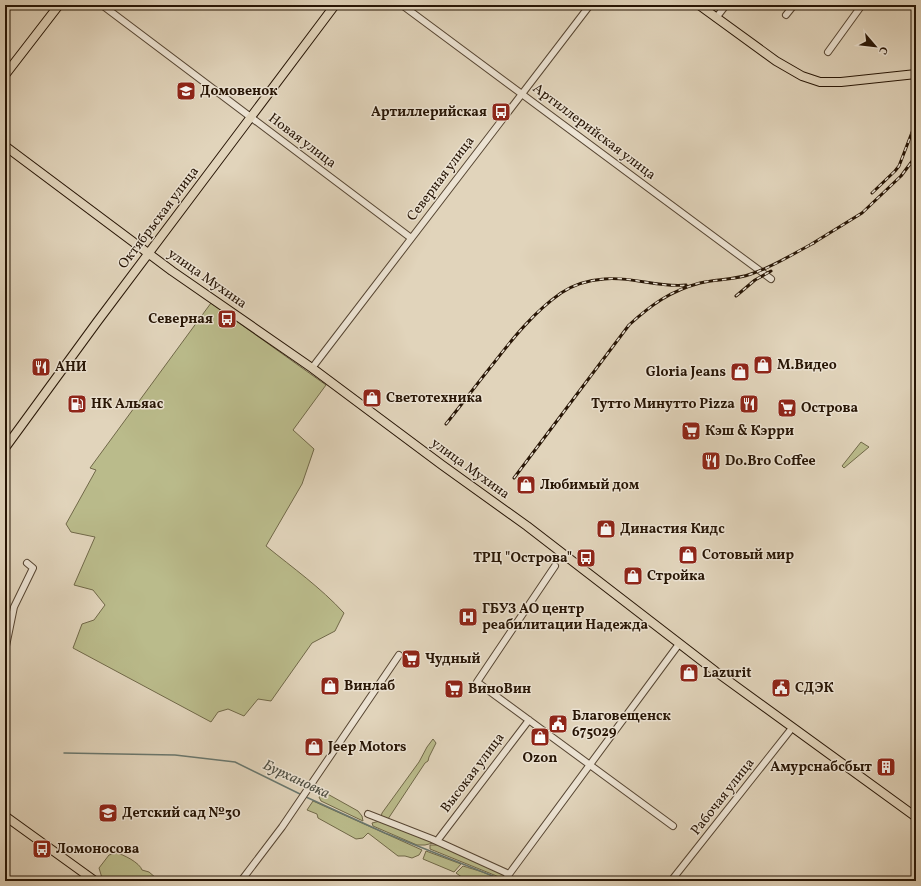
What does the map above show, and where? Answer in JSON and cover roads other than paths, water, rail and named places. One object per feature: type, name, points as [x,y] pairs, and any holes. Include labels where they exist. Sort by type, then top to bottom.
[{"type":"main road","points":[[5,75],[59,5]]},
{"type":"main road","name":"Октябрьская улица","points":[[5,448],[96,322],[149,254],[335,5]]},
{"type":"main road","points":[[698,5],[776,61],[802,76],[820,82],[841,82],[916,74]]},
{"type":"main road","name":"улица Мухина","points":[[5,146],[149,254],[312,368],[527,526],[679,644],[792,728],[916,817]]},
{"type":"main road","points":[[5,816],[83,878],[94,881]]},
{"type":"street","name":"Новая улица","points":[[102,5],[411,238]]},
{"type":"street","name":"Артиллерийская улица","points":[[402,5],[771,279]]},
{"type":"street","name":"Северная улица","points":[[312,368],[590,5]]},
{"type":"street","points":[[716,18],[726,5]]},
{"type":"street","points":[[786,15],[794,5]]},
{"type":"street","points":[[828,52],[862,5]]},
{"type":"street","points":[[5,650],[14,607],[33,568],[27,563]]},
{"type":"street","points":[[554,566],[477,682],[673,826]]},
{"type":"street","points":[[368,814],[436,841],[506,878],[679,644]]},
{"type":"street","points":[[241,881],[275,836],[399,655]]},
{"type":"street","name":"Высокая улица","points":[[436,841],[529,720]]},
{"type":"street","name":"Рабочая улица","points":[[671,881],[792,728]]},
{"type":"waterway","name":"Бурхановка","points":[[64,753],[175,755],[235,762],[302,795]]},
{"type":"waterway","name":"Бурхановка","points":[[306,797],[385,833],[503,880]]},
{"type":"railway","points":[[913,5],[916,31]]},
{"type":"railway","points":[[872,193],[899,166],[916,122]]},
{"type":"railway","points":[[810,245],[862,213],[901,176],[916,156]]},
{"type":"railway","points":[[514,478],[629,325],[645,311],[679,290],[700,283],[751,274],[775,264],[814,243]]},
{"type":"railway","points":[[736,296],[755,280],[771,271]]},
{"type":"railway","points":[[446,424],[524,326],[551,300],[566,290],[587,282],[614,279],[625,279],[665,285],[686,285]]},
{"type":"place","name":"Домовенок","points":[[186,91]]},
{"type":"place","name":"Артиллерийская","points":[[501,112]]},
{"type":"place","name":"Северная","points":[[227,319]]},
{"type":"place","name":"М.Видео","points":[[763,365]]},
{"type":"place","name":"АНИ","points":[[41,367]]},
{"type":"place","name":"Gloria Jeans","points":[[740,372]]},
{"type":"place","name":"Светотехника","points":[[372,398]]},
{"type":"place","name":"НК Альяас","points":[[77,404]]},
{"type":"place","name":"Тутто Минутто Pizza","points":[[749,404]]},
{"type":"place","name":"Острова","points":[[787,408]]},
{"type":"place","name":"Кэш & Кэрри","points":[[691,431]]},
{"type":"place","name":"Do.Bro Coffee","points":[[711,461]]},
{"type":"place","name":"Любимый дом","points":[[526,485]]},
{"type":"place","name":"Династия Кидс","points":[[606,529]]},
{"type":"place","name":"Сотовый мир","points":[[688,555]]},
{"type":"place","name":"ТРЦ \"Острова\"","points":[[586,558]]},
{"type":"place","name":"Стройка","points":[[633,576]]},
{"type":"place","name":"ГБУЗ АО центр реабилитации Надежда","points":[[468,617]]},
{"type":"place","name":"Чудный","points":[[411,659]]},
{"type":"place","name":"Lazurit","points":[[689,673]]},
{"type":"place","name":"Винлаб","points":[[330,686]]},
{"type":"place","name":"СДЭК","points":[[781,688]]},
{"type":"place","name":"ВиноВин","points":[[454,689]]},
{"type":"place","name":"Благовещенск 675029","points":[[558,724]]},
{"type":"place","name":"Ozon","points":[[540,737]]},
{"type":"place","name":"Jeep Motors","points":[[314,747]]},
{"type":"place","name":"Амурснабсбыт","points":[[886,767]]},
{"type":"place","name":"Детский сад №30","points":[[108,813]]},
{"type":"place","name":"Ломоносова","points":[[42,849]]}]
